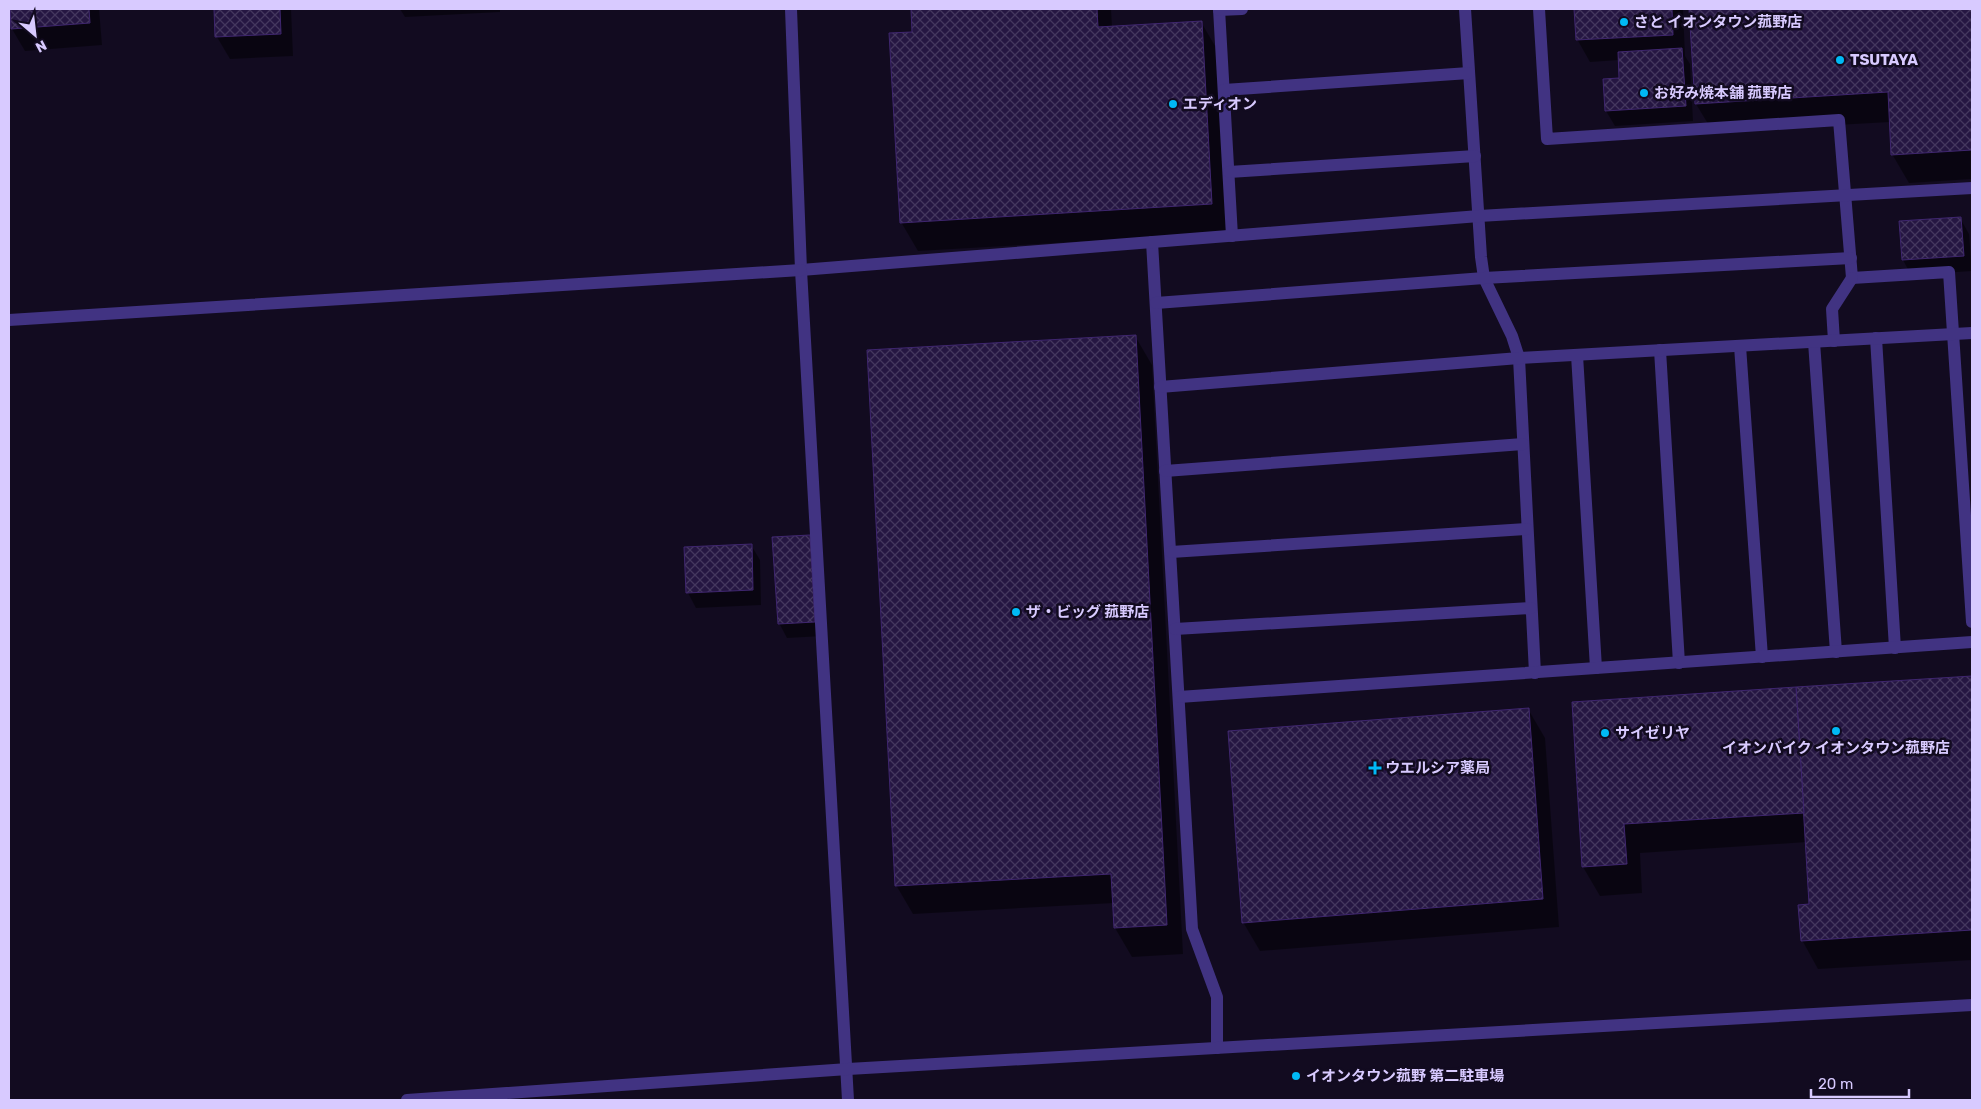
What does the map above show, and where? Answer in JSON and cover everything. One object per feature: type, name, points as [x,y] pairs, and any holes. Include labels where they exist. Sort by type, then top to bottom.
[{"type":"street","points":[[792,9],[801,270],[848,1069],[848,1100]]},
{"type":"street","points":[[1232,236],[1219,9],[1242,9]]},
{"type":"street","points":[[1465,9],[1481,257],[1484,278],[1512,336],[1518,358],[1535,673]]},
{"type":"street","points":[[1538,9],[1547,139],[1839,120],[1852,278],[1832,310],[1834,340]]},
{"type":"street","points":[[1224,90],[1470,73]]},
{"type":"street","points":[[1229,172],[1475,156]]},
{"type":"street","points":[[9,320],[801,270],[1479,216],[1972,188]]},
{"type":"street","points":[[1152,242],[1192,929],[1217,996],[1218,1048]]},
{"type":"street","points":[[1156,303],[1484,278],[1851,258]]},
{"type":"street","points":[[1852,278],[1949,272],[1955,334],[1972,622]]},
{"type":"street","points":[[1160,387],[1518,358],[1972,333]]},
{"type":"street","points":[[1876,338],[1895,648]]},
{"type":"street","points":[[1814,342],[1836,652]]},
{"type":"street","points":[[1740,346],[1762,657]]},
{"type":"street","points":[[1660,350],[1679,663]]},
{"type":"street","points":[[1577,355],[1596,668]]},
{"type":"street","points":[[1166,471],[1523,444]]},
{"type":"street","points":[[1171,552],[1527,529]]},
{"type":"street","points":[[1175,630],[1531,608]]},
{"type":"street","points":[[1179,696],[1972,642]]},
{"type":"street","points":[[407,1100],[848,1069],[1972,1005]]},
{"type":"building","points":[[10,9],[89,9],[90,23],[11,29]]},
{"type":"building","points":[[214,9],[280,9],[281,34],[215,37]]},
{"type":"building","points":[[911,9],[1097,9],[1098,27],[1202,21],[1212,204],[900,223],[889,33],[912,32]]},
{"type":"building","name":"さと イオンタウン菰野店","points":[[1574,9],[1672,9],[1673,35],[1576,40]]},
{"type":"building","points":[[1689,9],[1972,9],[1972,150],[1891,155],[1888,92],[1695,104]]},
{"type":"building","name":"お好み焼本舗 菰野店","points":[[1682,48],[1686,106],[1605,111],[1603,79],[1619,78],[1618,52]]},
{"type":"building","points":[[1961,217],[1964,256],[1902,260],[1899,221]]},
{"type":"building","name":"ザ・ビッグ 菰野店","points":[[1136,335],[1167,925],[1114,928],[1111,874],[895,886],[867,350]]},
{"type":"building","points":[[810,535],[815,622],[778,624],[772,537]]},
{"type":"building","points":[[752,544],[753,590],[686,593],[684,547]]},
{"type":"building","points":[[1972,676],[1972,930],[1801,941],[1798,905],[1809,904],[1796,687]]},
{"type":"building","points":[[1796,687],[1804,813],[1624,824],[1627,864],[1582,867],[1572,702]]},
{"type":"building","points":[[1529,708],[1543,899],[1242,923],[1228,731]]},
{"type":"place","name":"さと イオンタウン菰野店","points":[[1624,22]]},
{"type":"place","name":"TSUTAYA","points":[[1840,60]]},
{"type":"place","name":"お好み焼本舗 菰野店","points":[[1644,93]]},
{"type":"place","name":"エディオン","points":[[1173,104]]},
{"type":"place","name":"ザ・ビッグ 菰野店","points":[[1016,612]]},
{"type":"place","name":"イオンバイク イオンタウン菰野店","points":[[1836,731]]},
{"type":"place","name":"サイゼリヤ","points":[[1605,733]]},
{"type":"place","name":"ウエルシア薬局","points":[[1375,768]]},
{"type":"place","name":"イオンタウン菰野 第二駐車場","points":[[1296,1076]]}]
